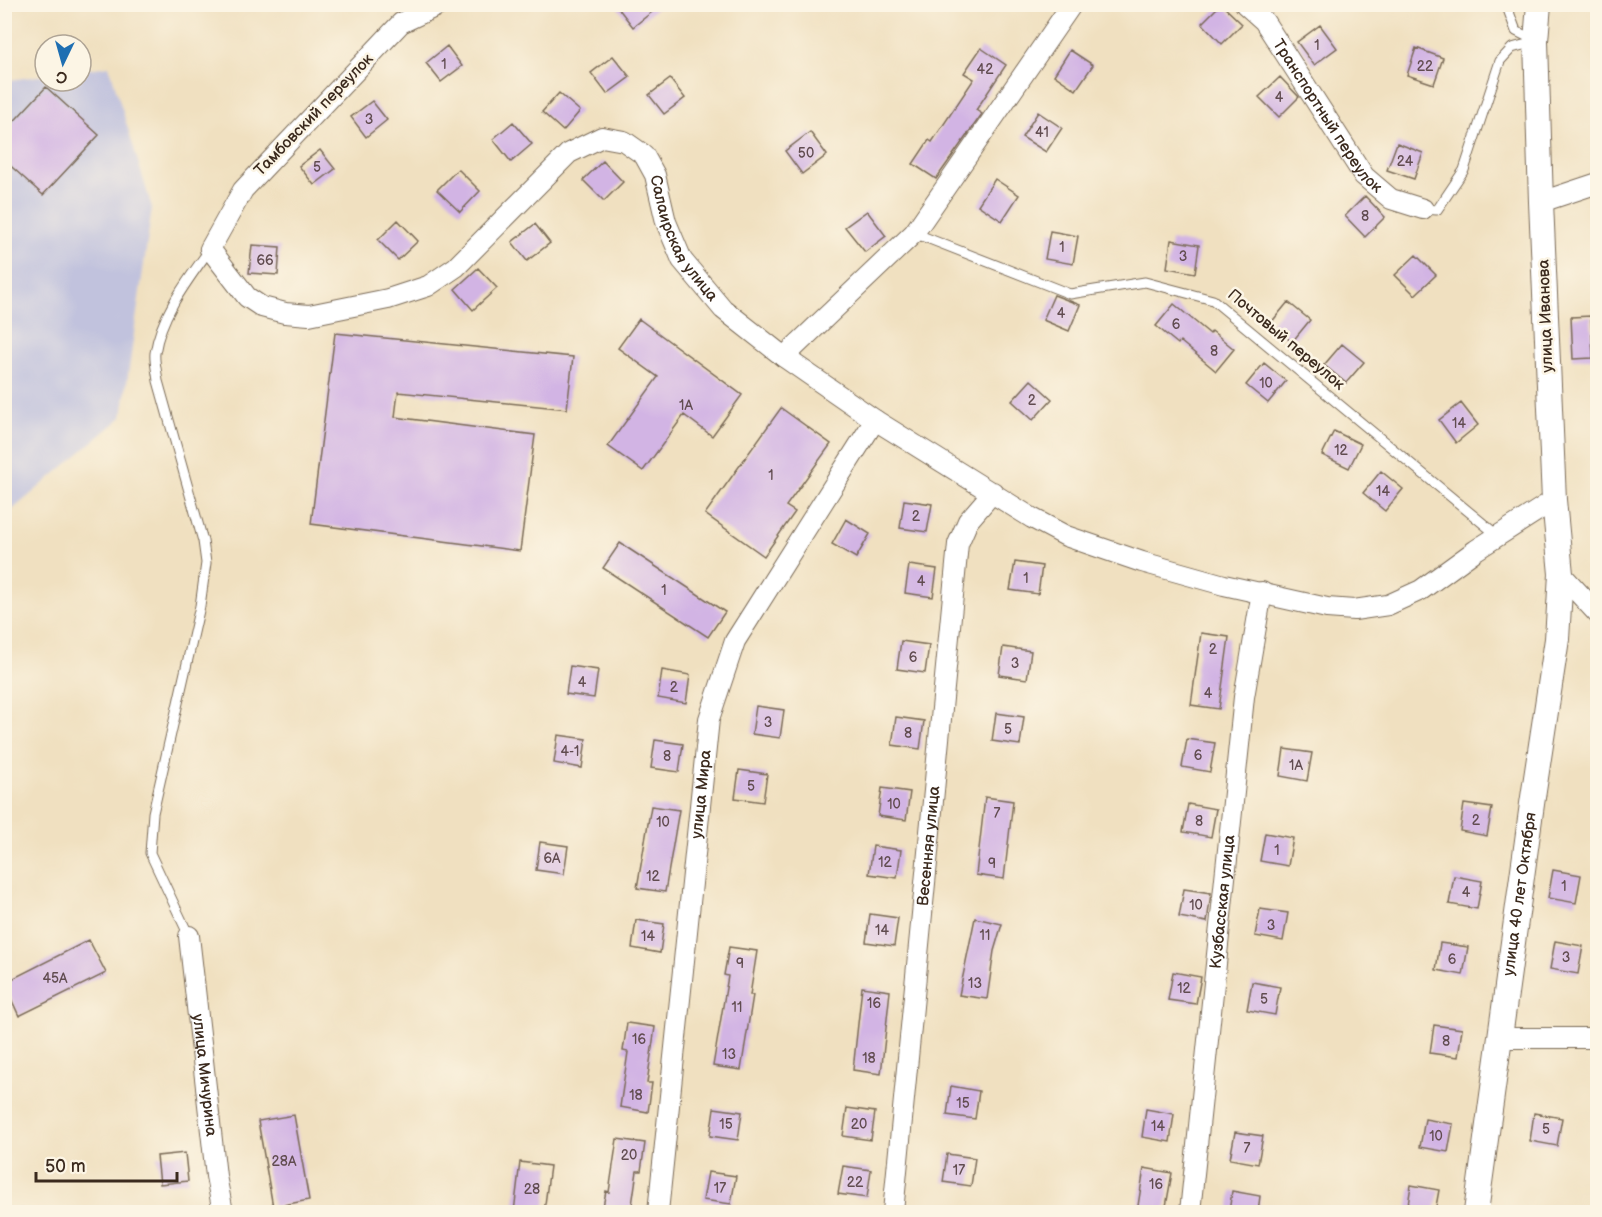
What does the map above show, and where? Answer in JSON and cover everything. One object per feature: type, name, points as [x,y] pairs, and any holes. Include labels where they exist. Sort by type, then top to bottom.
[{"type":"street","name":"Тамбовский переулок","points":[[210,249],[243,190],[258,173],[401,23],[441,4]]},
{"type":"street","points":[[783,357],[914,233],[1072,4]]},
{"type":"street","name":"Транспортный переулок","points":[[1245,4],[1264,21],[1364,176],[1392,199],[1423,209]]},
{"type":"street","name":"улица Иванова","points":[[1539,4],[1536,41],[1541,202],[1554,500],[1561,574]]},
{"type":"street","name":"Салаирская улица","points":[[210,249],[247,297],[262,307],[285,314],[309,315],[388,299],[428,286],[456,267],[569,153],[602,137],[624,141],[644,155],[655,175],[666,222],[682,260],[723,309],[783,357],[875,420],[1032,518],[1066,536],[1142,562],[1327,608],[1354,610],[1388,605],[1421,590],[1497,535],[1554,500]]},
{"type":"street","points":[[1541,202],[1598,183]]},
{"type":"street","name":"улица Мира","points":[[658,1212],[709,720],[735,641],[875,420]]},
{"type":"street","name":"Весенняя улица","points":[[893,1212],[958,544],[968,521],[993,492]]},
{"type":"street","points":[[1561,574],[1598,614]]},
{"type":"street","name":"улица 40 лет Октября","points":[[1476,1212],[1557,639],[1561,574]]},
{"type":"street","name":"Кузбасская улица","points":[[1190,1212],[1244,697],[1262,592]]},
{"type":"street","name":"улица Мичурина","points":[[189,936],[216,1176],[223,1212]]},
{"type":"street","points":[[1500,1038],[1598,1038]]},
{"type":"lane","points":[[1506,4],[1516,31],[1536,41]]},
{"type":"lane","points":[[1423,209],[1437,210],[1464,170],[1500,61],[1512,48],[1536,41]]},
{"type":"lane","name":"Почтовый переулок","points":[[914,233],[1070,294],[1145,282],[1213,300],[1497,535]]},
{"type":"lane","points":[[189,936],[150,853],[153,813],[200,606],[206,563],[201,532],[158,381],[155,354],[162,327],[184,286],[210,249]]},
{"type":"shaded area","points":[[109,66],[152,208],[122,417],[5,516],[4,81],[33,77],[33,93],[93,93],[93,68]]},
{"type":"building","points":[[615,4],[662,4],[633,27]]},
{"type":"building","points":[[1221,4],[1242,24],[1222,44],[1202,23]]},
{"type":"building","points":[[1320,25],[1337,48],[1314,65],[1297,42]]},
{"type":"building","points":[[447,46],[462,66],[441,82],[426,63]]},
{"type":"building","points":[[981,48],[1006,65],[976,110],[982,114],[936,179],[913,164],[929,140],[932,142],[974,79],[964,73]]},
{"type":"building","points":[[1416,48],[1443,58],[1434,84],[1407,75]]},
{"type":"building","points":[[1070,50],[1093,65],[1076,90],[1054,75]]},
{"type":"building","points":[[613,56],[630,77],[607,94],[591,73]]},
{"type":"building","points":[[1280,77],[1299,97],[1279,117],[1259,97]]},
{"type":"building","points":[[670,79],[685,98],[664,114],[649,95]]},
{"type":"building","points":[[40,93],[53,93],[99,135],[43,195],[4,160],[4,132]]},
{"type":"building","points":[[559,93],[580,111],[563,131],[542,112]]},
{"type":"building","points":[[372,101],[387,120],[366,137],[351,117]]},
{"type":"building","points":[[1038,112],[1062,128],[1046,152],[1022,137]]},
{"type":"building","points":[[513,122],[532,144],[511,162],[493,139]]},
{"type":"building","points":[[810,132],[827,155],[802,174],[785,151]]},
{"type":"building","points":[[1397,143],[1423,153],[1414,179],[1387,170]]},
{"type":"building","points":[[320,150],[335,169],[314,185],[299,166]]},
{"type":"building","points":[[603,161],[623,182],[604,201],[583,180]]},
{"type":"building","points":[[458,169],[480,191],[460,212],[437,190]]},
{"type":"building","points":[[995,179],[1019,195],[1002,221],[978,205]]},
{"type":"building","points":[[1365,196],[1385,217],[1365,237],[1345,216]]},
{"type":"building","points":[[867,211],[886,236],[865,252],[845,227]]},
{"type":"building","points":[[398,220],[418,241],[398,260],[378,240]]},
{"type":"building","points":[[535,224],[550,243],[527,261],[512,242]]},
{"type":"building","points":[[1050,231],[1078,236],[1073,264],[1045,259]]},
{"type":"building","points":[[1171,240],[1199,245],[1195,273],[1167,268]]},
{"type":"building","points":[[252,245],[280,247],[278,275],[249,273]]},
{"type":"building","points":[[1416,255],[1436,275],[1415,295],[1395,275]]},
{"type":"building","points":[[478,268],[497,288],[473,310],[455,289]]},
{"type":"building","points":[[1054,295],[1080,305],[1069,331],[1043,320]]},
{"type":"building","points":[[1288,302],[1310,320],[1292,342],[1270,324]]},
{"type":"building","points":[[1174,304],[1210,334],[1212,331],[1234,349],[1216,371],[1180,341],[1178,344],[1156,326]]},
{"type":"building","points":[[1591,316],[1593,358],[1573,359],[1571,317]]},
{"type":"building","points":[[639,319],[742,395],[712,436],[684,415],[643,471],[608,446],[658,377],[618,348]]},
{"type":"building","points":[[335,333],[573,357],[567,409],[398,392],[395,417],[535,435],[520,551],[311,524]]},
{"type":"building","points":[[1342,344],[1364,362],[1346,383],[1324,365]]},
{"type":"building","points":[[1264,363],[1286,381],[1268,403],[1246,385]]},
{"type":"building","points":[[1031,380],[1052,399],[1033,420],[1012,401]]},
{"type":"building","points":[[1461,403],[1478,425],[1456,443],[1439,420]]},
{"type":"building","points":[[781,408],[831,444],[786,506],[795,512],[764,556],[705,514]]},
{"type":"building","points":[[1334,431],[1361,444],[1349,468],[1322,455]]},
{"type":"building","points":[[1381,471],[1403,489],[1385,511],[1363,493]]},
{"type":"building","points":[[904,500],[932,504],[927,532],[900,528]]},
{"type":"building","points":[[846,519],[870,534],[856,558],[832,544]]},
{"type":"building","points":[[620,543],[725,612],[708,637],[603,568]]},
{"type":"building","points":[[1015,562],[1042,566],[1038,594],[1010,590]]},
{"type":"building","points":[[909,565],[937,569],[933,597],[905,593]]},
{"type":"building","points":[[1201,633],[1229,637],[1219,709],[1191,705]]},
{"type":"building","points":[[901,641],[929,645],[925,673],[897,669]]},
{"type":"building","points":[[1003,647],[1031,651],[1027,679],[999,675]]},
{"type":"building","points":[[570,666],[598,670],[594,698],[566,694]]},
{"type":"building","points":[[662,670],[690,675],[686,703],[658,698]]},
{"type":"building","points":[[756,706],[784,710],[780,738],[752,734]]},
{"type":"building","points":[[996,713],[1024,717],[1020,745],[992,741]]},
{"type":"building","points":[[896,717],[924,721],[920,749],[892,745]]},
{"type":"building","points":[[558,735],[586,739],[582,768],[554,763]]},
{"type":"building","points":[[1187,739],[1215,743],[1210,772],[1182,767]]},
{"type":"building","points":[[655,740],[683,744],[679,772],[651,768]]},
{"type":"building","points":[[1284,749],[1312,753],[1307,781],[1280,776]]},
{"type":"building","points":[[739,770],[767,774],[763,802],[735,798]]},
{"type":"building","points":[[882,788],[910,792],[906,820],[878,816]]},
{"type":"building","points":[[985,797],[1013,801],[1004,879],[976,875]]},
{"type":"building","points":[[1188,804],[1216,809],[1211,837],[1183,832]]},
{"type":"building","points":[[1464,804],[1492,808],[1487,836],[1460,831]]},
{"type":"building","points":[[651,806],[679,810],[665,892],[637,888]]},
{"type":"building","points":[[1265,833],[1293,838],[1288,866],[1260,861]]},
{"type":"building","points":[[540,842],[568,846],[564,874],[536,870]]},
{"type":"building","points":[[873,846],[901,850],[897,878],[869,874]]},
{"type":"building","points":[[1553,870],[1581,875],[1576,903],[1548,898]]},
{"type":"building","points":[[1454,876],[1482,881],[1477,909],[1449,904]]},
{"type":"building","points":[[1184,889],[1211,893],[1207,922],[1179,917]]},
{"type":"building","points":[[1260,909],[1288,913],[1283,941],[1255,936]]},
{"type":"building","points":[[870,914],[898,918],[894,946],[866,942]]},
{"type":"building","points":[[975,918],[1002,924],[994,951],[987,999],[959,995]]},
{"type":"building","points":[[636,920],[664,924],[660,953],[632,948]]},
{"type":"building","points":[[89,940],[106,973],[19,1016],[4,983]]},
{"type":"building","points":[[1555,941],[1583,946],[1578,974],[1550,969]]},
{"type":"building","points":[[1440,943],[1468,947],[1463,975],[1436,970]]},
{"type":"building","points":[[729,947],[757,951],[750,995],[753,995],[741,1070],[713,1066],[728,976],[724,975]]},
{"type":"building","points":[[1173,972],[1201,977],[1196,1004],[1168,1000]]},
{"type":"building","points":[[1252,982],[1280,987],[1275,1015],[1247,1010]]},
{"type":"building","points":[[862,987],[890,991],[881,1074],[853,1070]]},
{"type":"building","points":[[627,1023],[655,1027],[647,1083],[652,1083],[648,1112],[620,1107],[628,1052],[623,1051]]},
{"type":"building","points":[[1434,1025],[1462,1029],[1458,1057],[1430,1053]]},
{"type":"building","points":[[951,1086],[979,1091],[975,1119],[947,1115]]},
{"type":"building","points":[[714,1108],[742,1112],[738,1140],[710,1136]]},
{"type":"building","points":[[847,1108],[875,1112],[871,1140],[843,1136]]},
{"type":"building","points":[[1146,1109],[1174,1114],[1170,1142],[1142,1137]]},
{"type":"building","points":[[1534,1113],[1562,1118],[1557,1146],[1530,1141]]},
{"type":"building","points":[[294,1115],[309,1200],[273,1207],[258,1121]]},
{"type":"building","points":[[1425,1119],[1453,1124],[1448,1152],[1420,1147]]},
{"type":"building","points":[[1235,1132],[1263,1136],[1258,1164],[1230,1159]]},
{"type":"building","points":[[617,1139],[645,1143],[641,1171],[637,1171],[631,1212],[602,1212],[606,1191],[609,1192]]},
{"type":"building","points":[[185,1153],[188,1181],[160,1184],[157,1156]]},
{"type":"building","points":[[947,1154],[975,1158],[971,1186],[943,1182]]},
{"type":"building","points":[[520,1162],[550,1166],[544,1212],[514,1212]]},
{"type":"building","points":[[843,1166],[871,1170],[867,1198],[838,1194]]},
{"type":"building","points":[[1144,1168],[1172,1173],[1165,1212],[1137,1212]]},
{"type":"building","points":[[708,1172],[736,1176],[731,1204],[703,1200]]},
{"type":"building","points":[[1411,1185],[1439,1190],[1435,1212],[1407,1212]]},
{"type":"building","points":[[1232,1191],[1260,1196],[1258,1212],[1229,1212]]}]
